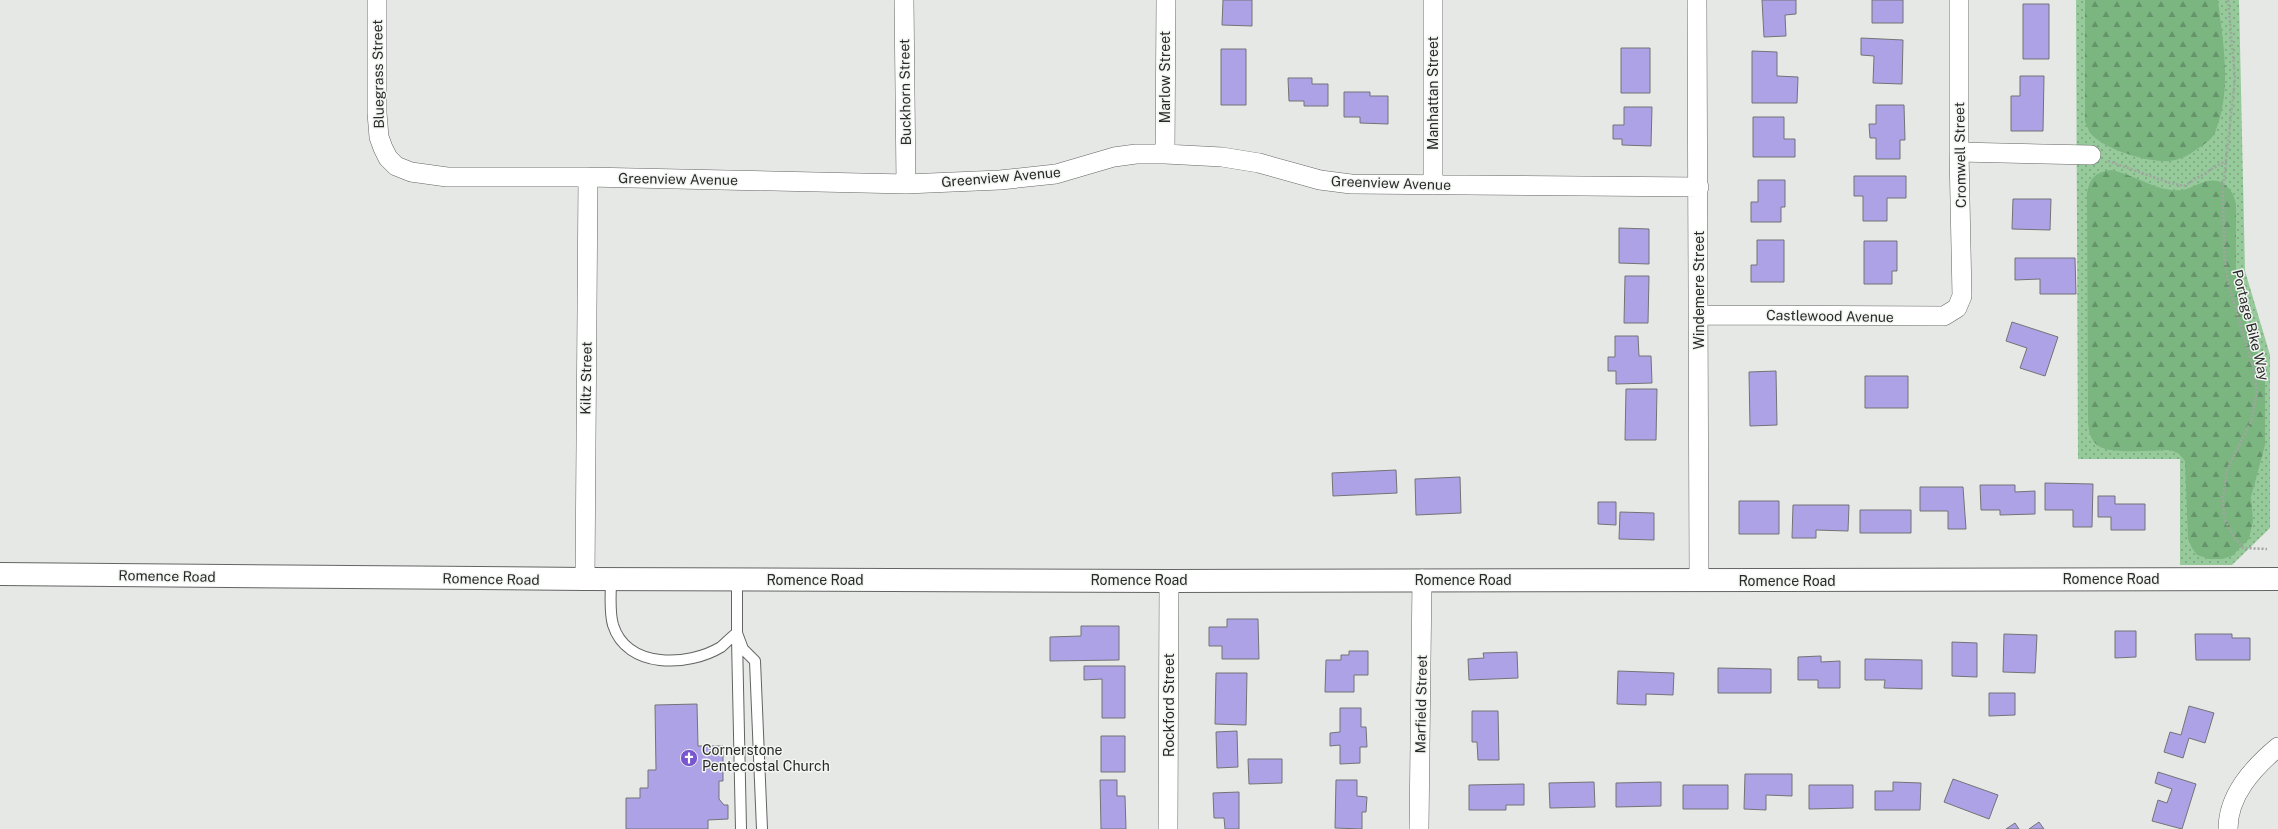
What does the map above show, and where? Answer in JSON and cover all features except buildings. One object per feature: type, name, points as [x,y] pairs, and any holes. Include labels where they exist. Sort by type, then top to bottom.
[{"type":"street","name":"Bluegrass Street","points":[[377,0],[377,113],[379,137],[388,158],[396,166]]},
{"type":"street","name":"Buckhorn Street","points":[[904,0],[906,184]]},
{"type":"street","name":"Marlow Street","points":[[1165,154],[1166,0]]},
{"type":"street","name":"Manhattan Street","points":[[1433,0],[1433,185]]},
{"type":"street","name":"Windemere Street","points":[[1697,0],[1700,315],[1699,581]]},
{"type":"street","name":"Cromwell Street","points":[[1957,308],[1962,296],[1959,152],[1959,0]]},
{"type":"street","points":[[1959,152],[2091,155]]},
{"type":"street","name":"Greenview Avenue","points":[[396,166],[411,172],[447,177],[588,176],[906,184],[1000,180],[1056,174],[1114,157],[1136,154],[1165,154],[1259,163],[1320,180],[1343,183],[1699,187]]},
{"type":"street","name":"Kiltz Street","points":[[585,579],[588,176]]},
{"type":"street","name":"Castlewood Avenue","points":[[1700,315],[1944,316],[1957,308]]},
{"type":"street","name":"Romence Road","points":[[0,574],[737,580],[1169,581],[1422,579],[1699,581],[2278,579]]},
{"type":"street","name":"Marfield Street","points":[[1419,829],[1422,579]]},
{"type":"street","name":"Rockford Street","points":[[1168,829],[1169,581]]},
{"type":"street","points":[[2228,829],[2235,797],[2259,763],[2278,747]]},
{"type":"lane","points":[[611,579],[613,625],[620,639],[632,650],[645,657],[661,660],[689,660],[721,646],[737,632]]},
{"type":"lane","points":[[737,580],[741,829]]},
{"type":"lane","points":[[737,632],[744,649],[755,661],[762,829]]},
{"type":"path","name":"Portage Bike Way","points":[[2228,0],[2235,78],[2222,209],[2224,252],[2228,283],[2254,371],[2257,392],[2252,419],[2227,470],[2222,498],[2224,518],[2234,537],[2243,548],[2267,549]]},
{"type":"path","points":[[2091,155],[2170,183],[2184,186],[2226,160]]},
{"type":"green space","points":[[2076,0],[2239,0],[2245,271],[2270,355],[2270,528],[2232,565],[2180,565],[2180,459],[2078,459]]},
{"type":"green space","points":[[2085,0],[2218,0],[2225,65],[2224,98],[2215,133],[2208,141],[2191,153],[2177,160],[2160,161],[2127,154],[2096,139],[2090,133],[2085,122]]},
{"type":"green space","points":[[2111,170],[2164,189],[2173,190],[2186,189],[2213,180],[2218,181],[2228,187],[2235,200],[2236,282],[2239,302],[2265,372],[2265,445],[2251,497],[2253,521],[2249,539],[2232,556],[2222,559],[2209,559],[2197,555],[2188,539],[2185,461],[2178,453],[2170,450],[2111,450],[2097,445],[2090,435],[2088,423],[2087,194],[2089,184],[2094,177],[2101,172]]},
{"type":"place","name":"Cornerstone Pentecostal Church","points":[[689,758]]}]
